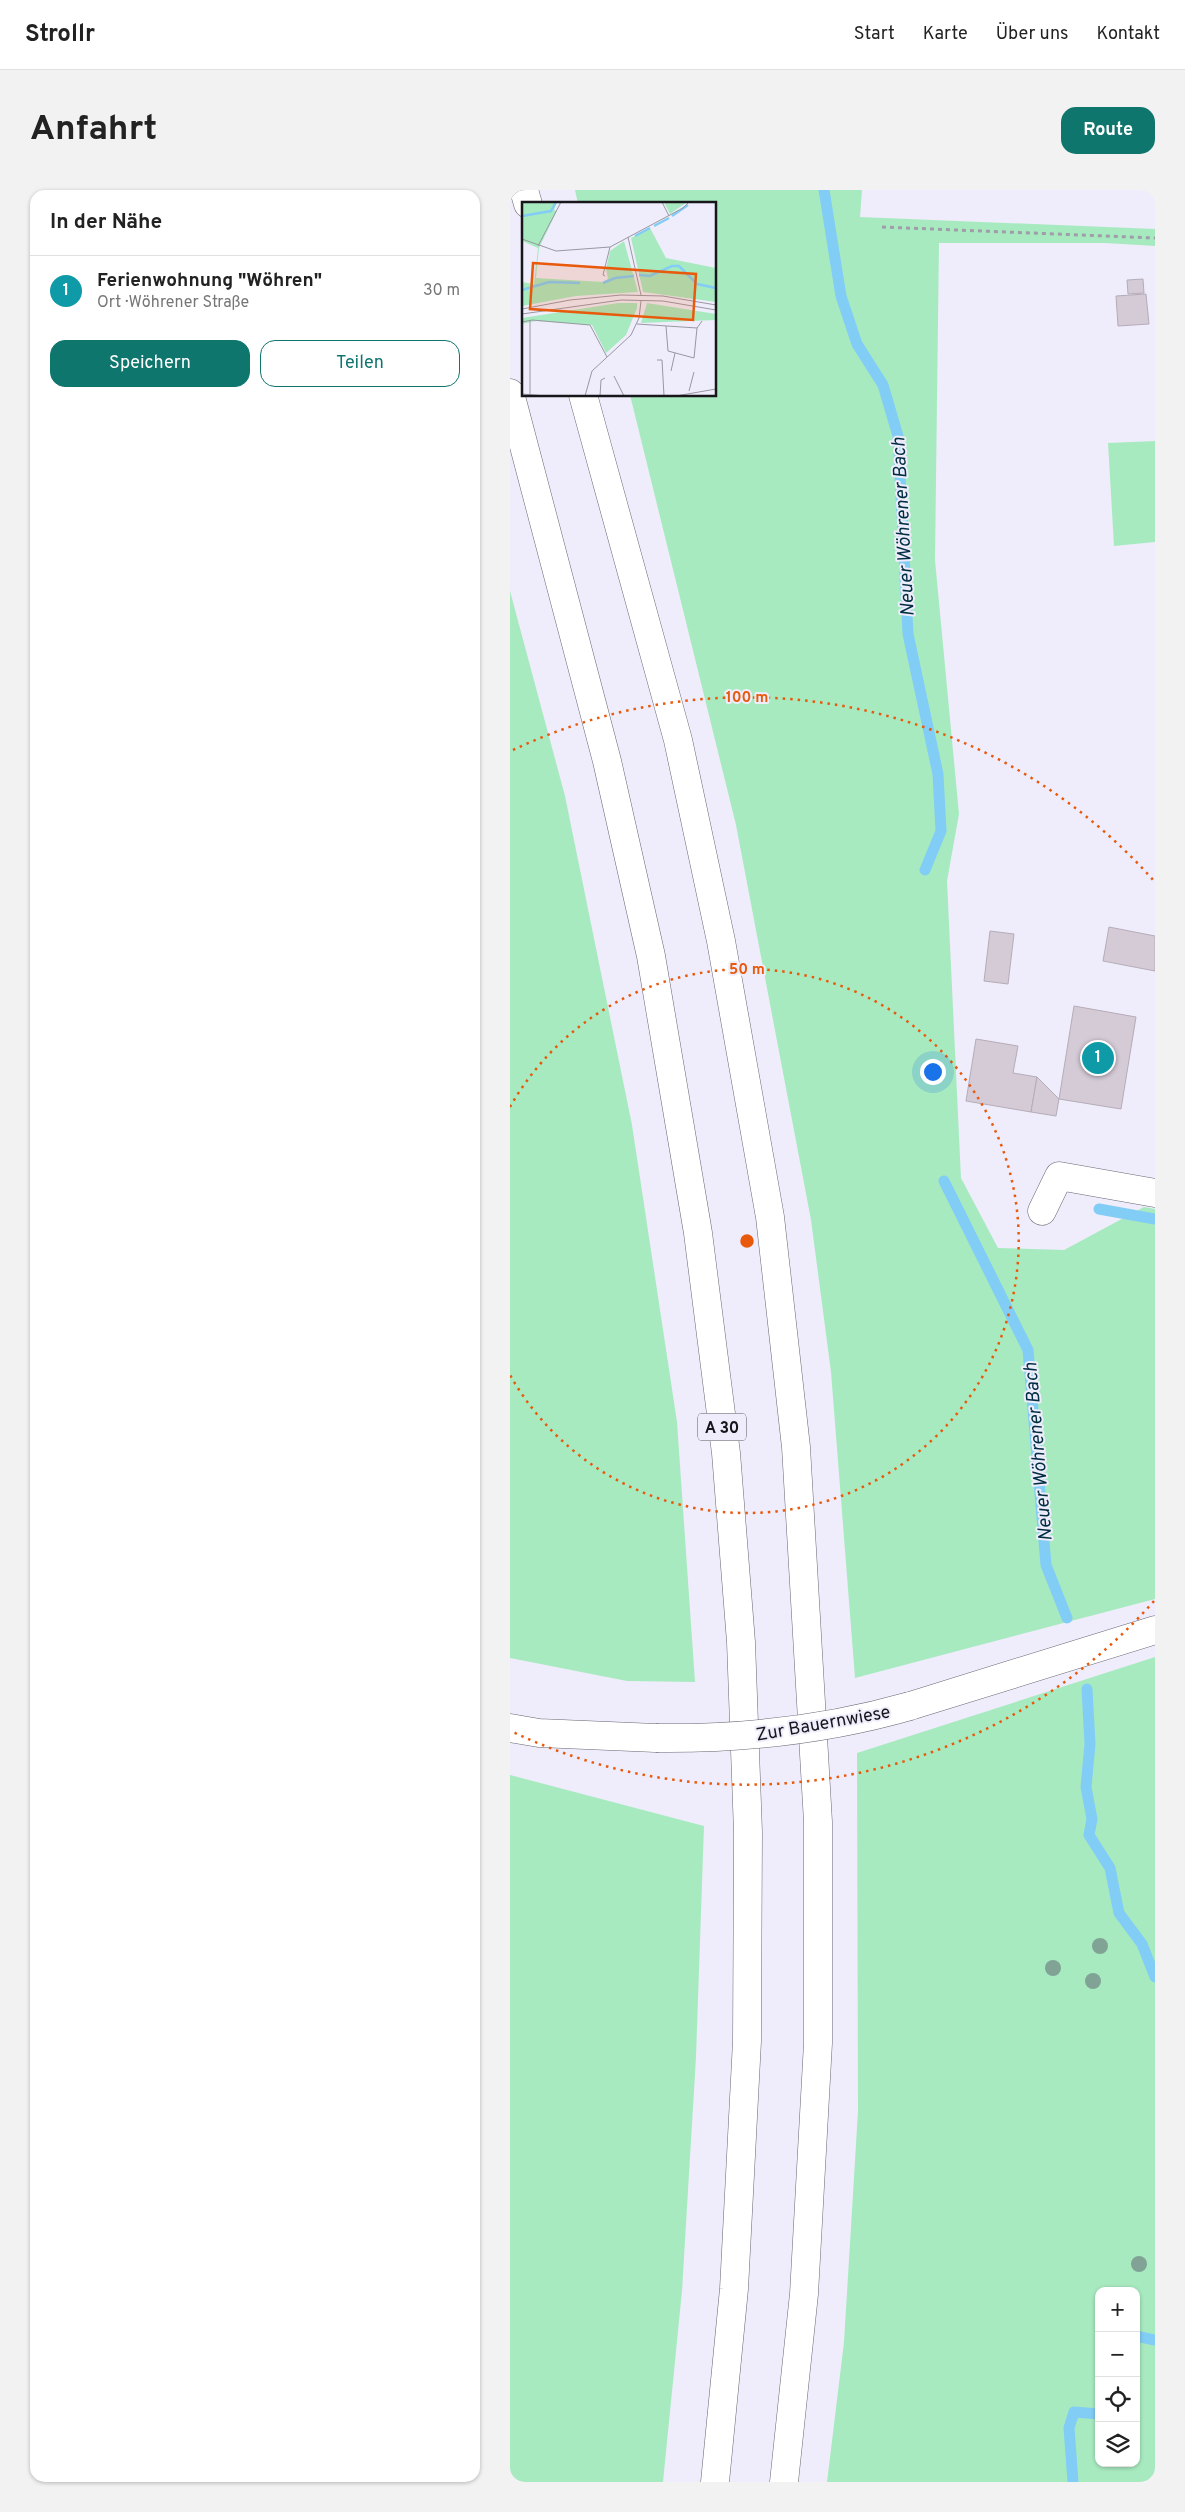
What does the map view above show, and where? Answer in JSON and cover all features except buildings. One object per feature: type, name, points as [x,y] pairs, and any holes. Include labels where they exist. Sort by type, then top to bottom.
[{"type":"main road","name":"A 30","points":[[510,393],[607,761],[651,956],[698,1233],[726,1453],[741,1642],[748,1832],[747,2041],[734,2288],[715,2482]]},
{"type":"main road","points":[[583,396],[678,740],[721,941],[770,1217],[796,1447],[818,1822],[818,2033],[804,2294],[784,2482]]},
{"type":"main road","points":[[1042,1211],[1059,1176],[1155,1193]]},
{"type":"main road","name":"Zur Bauernwiese","points":[[510,1728],[540,1733],[708,1739],[783,1733],[863,1720],[1155,1630]]},
{"type":"path","points":[[882,227],[1155,238]]},
{"type":"green space","points":[[575,190],[862,190],[860,217],[1155,229],[1155,246],[1105,243],[939,243],[935,560],[959,814],[947,881],[961,1178],[998,1248],[1064,1250],[1144,1207],[1155,1209],[1155,1599],[855,1678],[831,1372],[811,1220],[736,825],[630,396],[716,396],[716,202],[578,202]]},
{"type":"green space","points":[[1155,441],[1155,542],[1114,546],[1108,443]]},
{"type":"green space","points":[[510,591],[565,796],[632,1125],[677,1422],[695,1682],[627,1681],[510,1658]]},
{"type":"green space","points":[[1155,1657],[1155,2482],[827,2482],[844,2342],[858,2111],[857,1753]]},
{"type":"green space","points":[[510,1775],[704,1826],[696,2057],[682,2291],[663,2482],[510,2482]]},
{"type":"waterway","name":"Neuer Wöhrener Bach","points":[[824,190],[841,296],[857,344],[883,385],[898,436],[908,634],[938,774],[941,831],[925,870]]},
{"type":"waterway","name":"Neuer Wöhrener Bach","points":[[944,1181],[1028,1350],[1046,1565],[1067,1618]]},
{"type":"waterway","points":[[1099,1209],[1155,1219]]},
{"type":"waterway","name":"Neuer Wöhrener Bach","points":[[1087,1689],[1090,1744],[1086,1787],[1092,1819],[1089,1835],[1110,1868],[1119,1913],[1142,1944],[1155,1977]]},
{"type":"waterway","name":"Neuer Wöhrener Bach","points":[[1140,2337],[1155,2340]]},
{"type":"waterway","name":"Neuer Wöhrener Bach","points":[[1073,2482],[1069,2428],[1074,2412],[1095,2414]]},
{"type":"place","name":"Ferienwohnung \"Wöhren\"","points":[[1098,1058]]}]
